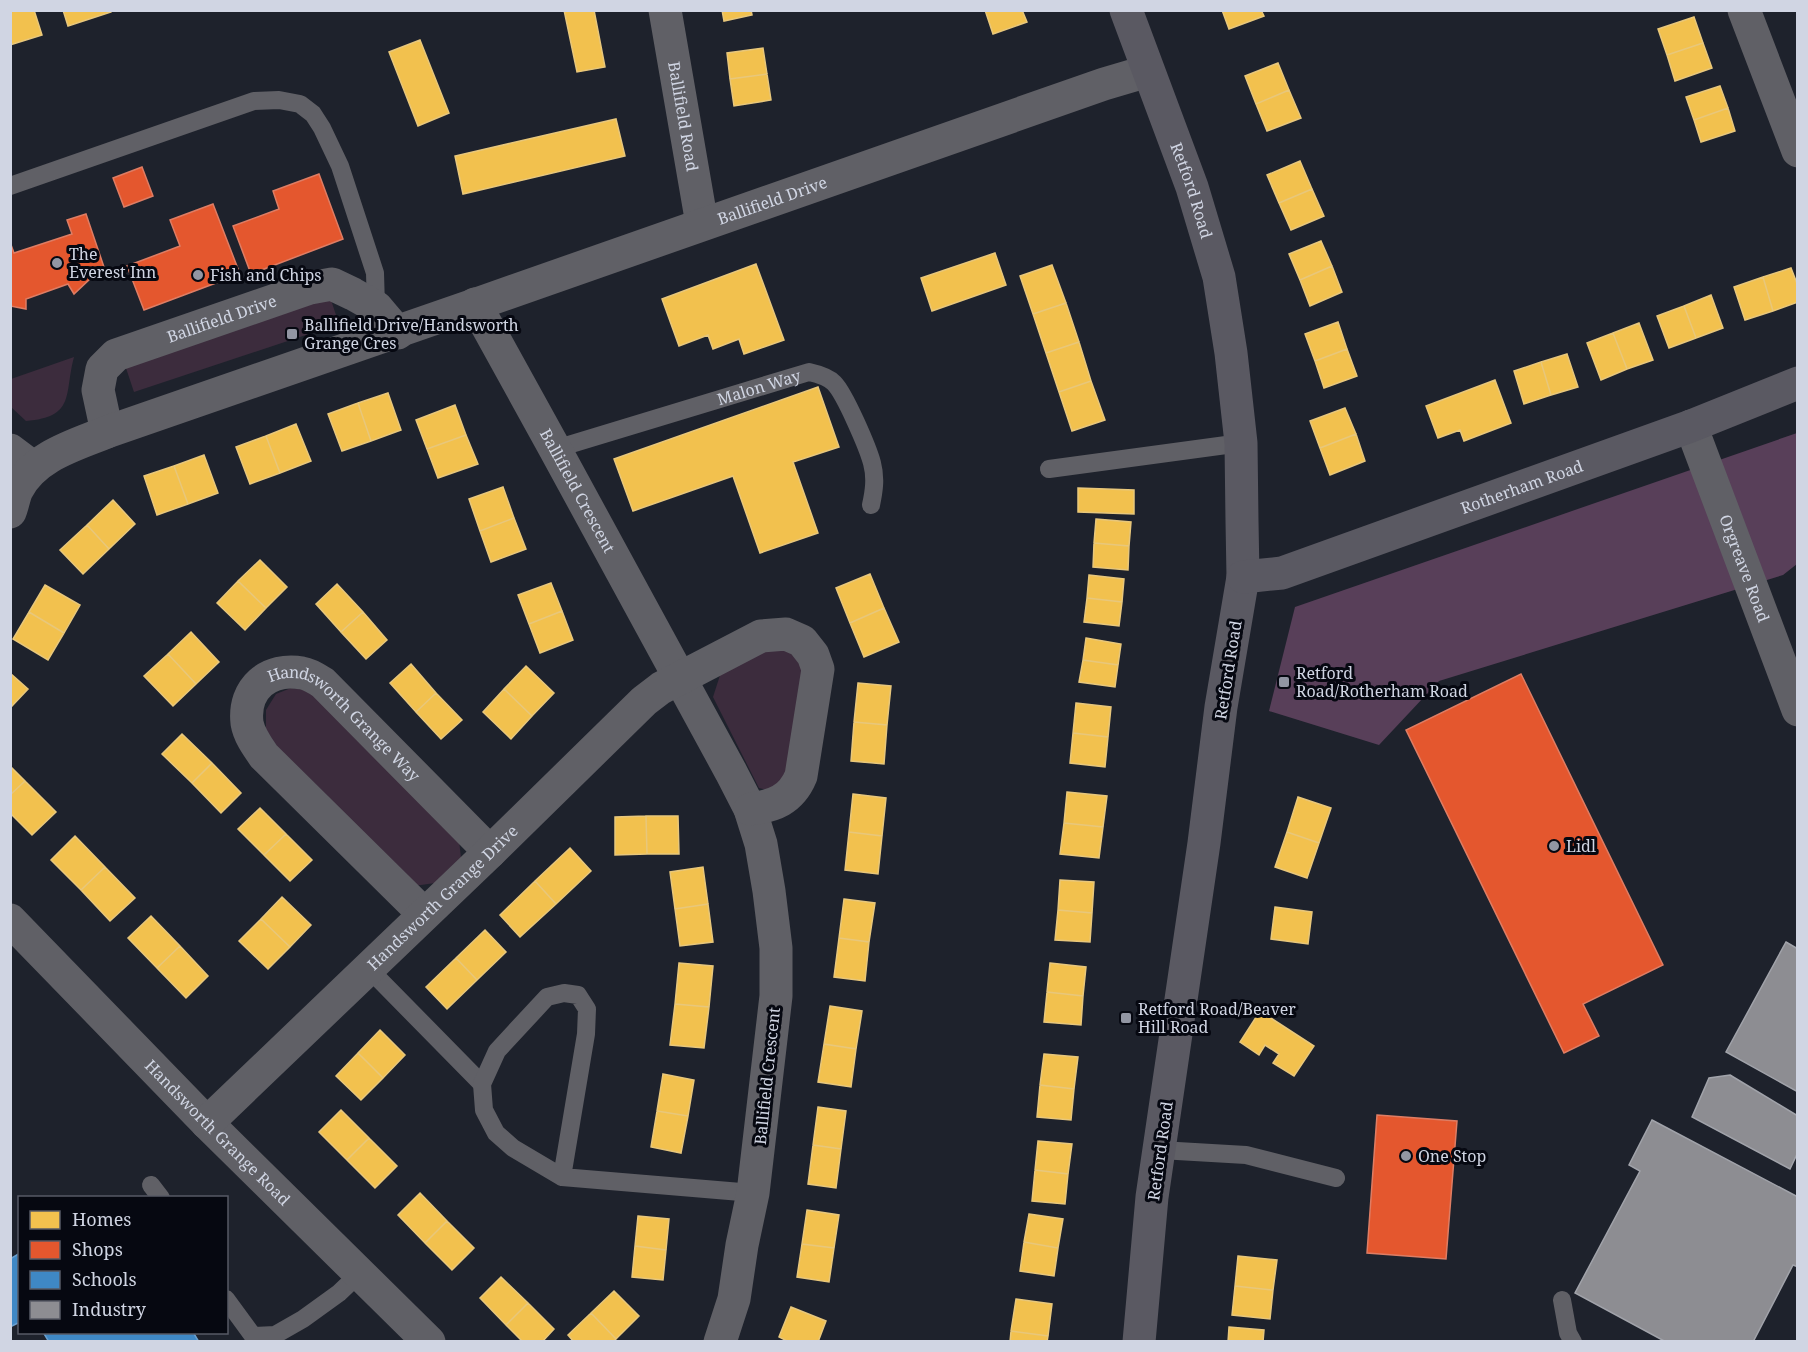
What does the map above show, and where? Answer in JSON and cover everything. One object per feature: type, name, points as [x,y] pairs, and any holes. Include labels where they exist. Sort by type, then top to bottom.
[{"type":"main road","name":"Retford Road","points":[[1126,10],[1192,188],[1219,277],[1231,353],[1240,443],[1243,577],[1221,707],[1152,1197],[1139,1341]]},
{"type":"main road","name":"Rotherham Road","points":[[1243,577],[1282,573],[1691,426],[1797,382]]},
{"type":"street","name":"Ballifield Road","points":[[665,10],[702,224]]},
{"type":"street","points":[[1744,10],[1797,151]]},
{"type":"street","name":"Ballifield Drive","points":[[22,459],[62,450],[107,432],[398,333],[702,224],[1104,84],[1148,71]]},
{"type":"street","name":"Ballifield Drive","points":[[107,432],[98,390],[102,369],[116,355],[310,288],[332,284],[353,294],[376,307],[398,333]]},
{"type":"street","name":"Ballifield Crescent","points":[[475,304],[681,678],[750,809],[760,844],[776,948],[776,996],[753,1193],[734,1299],[720,1341]]},
{"type":"street","name":"Orgreave Road","points":[[1691,426],[1797,710]]},
{"type":"street","points":[[10,512],[22,459]]},
{"type":"street","points":[[681,678],[761,636],[786,634],[802,640],[813,655],[818,669],[801,776],[796,788],[784,799],[764,808],[750,809]]},
{"type":"street","name":"Handsworth Grange Way","points":[[424,914],[264,756],[252,739],[247,724],[248,704],[254,688],[266,678],[283,672],[305,673],[323,683],[490,852]]},
{"type":"street","name":"Handsworth Grange Drive","points":[[207,1123],[644,701],[661,688],[681,678]]},
{"type":"street","name":"Handsworth Grange Road","points":[[10,920],[207,1123],[429,1341]]},
{"type":"lane","points":[[10,186],[254,101],[279,100],[300,104],[313,114],[340,166],[375,273],[376,307]]},
{"type":"lane","name":"Malon Way","points":[[555,448],[809,372],[835,383],[847,402],[872,463],[875,486],[871,505]]},
{"type":"lane","points":[[1049,469],[1240,443]]},
{"type":"lane","points":[[368,968],[482,1084]]},
{"type":"lane","points":[[562,1177],[586,1034],[587,1009],[578,995],[564,993],[547,997],[497,1052],[482,1084],[484,1110],[496,1132],[513,1148],[562,1177],[753,1193]]},
{"type":"lane","points":[[1160,1150],[1246,1155],[1336,1178]]},
{"type":"lane","points":[[228,1302],[253,1336],[275,1335],[303,1319],[339,1293],[360,1273]]},
{"type":"lane","points":[[1562,1300],[1568,1333],[1573,1341]]},
{"type":"shaded area","points":[[330,297],[339,324],[134,392],[125,365]]},
{"type":"shaded area","points":[[74,357],[68,392],[61,409],[42,419],[26,421],[11,407],[11,379]]},
{"type":"shaded area","points":[[1797,433],[1797,564],[1783,575],[1439,681],[1379,745],[1269,711],[1295,607]]},
{"type":"shaded area","points":[[767,643],[784,646],[805,669],[787,778],[772,791],[759,788],[713,697],[722,669]]},
{"type":"shaded area","points":[[291,688],[306,690],[326,701],[459,840],[461,858],[435,883],[414,886],[279,750],[266,729],[266,710],[276,694]]},
{"type":"building: Homes","points":[[10,10],[34,10],[42,35],[10,45]]},
{"type":"building: Homes","points":[[63,10],[111,10],[111,12],[68,26]]},
{"type":"building: Homes","points":[[564,10],[594,10],[605,67],[577,72]]},
{"type":"building: Homes","points":[[722,10],[751,10],[752,15],[724,21]]},
{"type":"building: Homes","points":[[985,10],[1022,10],[1027,22],[993,34]]},
{"type":"building: Homes","points":[[1222,10],[1261,10],[1264,16],[1229,29]]},
{"type":"building: Homes","points":[[1694,17],[1703,43],[1667,55],[1658,29]]},
{"type":"building: Homes","points":[[420,40],[449,113],[418,126],[389,52]]},
{"type":"building: Homes","points":[[1703,43],[1712,68],[1675,81],[1667,55]]},
{"type":"building: Homes","points":[[763,48],[767,74],[730,79],[727,53]]},
{"type":"building: Homes","points":[[1278,63],[1289,90],[1256,104],[1245,76]]},
{"type":"building: Homes","points":[[767,74],[771,100],[734,106],[730,79]]},
{"type":"building: Homes","points":[[1720,86],[1728,108],[1694,120],[1686,97]]},
{"type":"building: Homes","points":[[1289,90],[1301,118],[1267,131],[1256,104]]},
{"type":"building: Homes","points":[[1728,108],[1735,131],[1701,142],[1694,120]]},
{"type":"building: Homes","points":[[616,119],[625,156],[463,194],[455,156]]},
{"type":"building: Homes","points":[[1300,161],[1312,189],[1279,203],[1267,175]]},
{"type":"building: Homes","points":[[1312,189],[1324,216],[1291,230],[1279,203]]},
{"type":"building: Homes","points":[[1321,241],[1332,266],[1300,280],[1289,254]]},
{"type":"building: Homes","points":[[995,253],[1006,285],[932,311],[921,278]]},
{"type":"building: Homes","points":[[756,264],[784,340],[744,354],[739,339],[713,349],[708,335],[679,346],[662,299]]},
{"type":"building: Homes","points":[[1052,265],[1066,303],[1033,314],[1020,276]]},
{"type":"building: Homes","points":[[1332,266],[1342,292],[1310,306],[1300,280]]},
{"type":"building: Homes","points":[[1791,268],[1798,286],[1798,302],[1773,311],[1763,277]]},
{"type":"building: Homes","points":[[1763,277],[1773,311],[1745,320],[1734,287]]},
{"type":"building: Homes","points":[[1711,295],[1723,328],[1696,338],[1684,306]]},
{"type":"building: Homes","points":[[1066,303],[1079,342],[1046,353],[1033,314]]},
{"type":"building: Homes","points":[[1684,306],[1696,338],[1669,348],[1657,316]]},
{"type":"building: Homes","points":[[1338,322],[1347,349],[1315,361],[1305,334]]},
{"type":"building: Homes","points":[[1639,323],[1653,360],[1627,369],[1613,333]]},
{"type":"building: Homes","points":[[1613,333],[1627,369],[1601,380],[1587,343]]},
{"type":"building: Homes","points":[[1079,342],[1091,381],[1059,392],[1046,353]]},
{"type":"building: Homes","points":[[1347,349],[1357,376],[1324,388],[1315,361]]},
{"type":"building: Homes","points":[[1567,354],[1578,387],[1551,395],[1541,362]]},
{"type":"building: Homes","points":[[1541,362],[1551,395],[1524,404],[1514,371]]},
{"type":"building: Homes","points":[[1495,380],[1511,423],[1464,441],[1460,430],[1438,438],[1426,406]]},
{"type":"building: Homes","points":[[1091,381],[1105,420],[1072,431],[1059,392]]},
{"type":"building: Homes","points":[[818,387],[839,447],[793,462],[818,533],[760,553],[733,476],[633,511],[614,459]]},
{"type":"building: Homes","points":[[388,393],[401,430],[371,441],[358,403]]},
{"type":"building: Homes","points":[[358,403],[371,441],[342,451],[328,414]]},
{"type":"building: Homes","points":[[455,405],[466,435],[427,449],[416,420]]},
{"type":"building: Homes","points":[[1345,408],[1356,434],[1320,448],[1310,421]]},
{"type":"building: Homes","points":[[296,424],[311,461],[280,473],[266,436]]},
{"type":"building: Homes","points":[[1356,434],[1365,461],[1330,475],[1320,448]]},
{"type":"building: Homes","points":[[466,435],[478,464],[438,478],[427,449]]},
{"type":"building: Homes","points":[[266,436],[280,473],[250,484],[236,447]]},
{"type":"building: Homes","points":[[204,455],[218,493],[188,504],[174,466]]},
{"type":"building: Homes","points":[[174,466],[188,504],[157,515],[144,476]]},
{"type":"building: Homes","points":[[503,487],[514,518],[480,531],[469,499]]},
{"type":"building: Homes","points":[[1078,488],[1134,490],[1134,514],[1078,512]]},
{"type":"building: Homes","points":[[113,500],[135,524],[109,549],[87,525]]},
{"type":"building: Homes","points":[[514,518],[526,549],[491,562],[480,531]]},
{"type":"building: Homes","points":[[1096,519],[1131,522],[1129,546],[1094,543]]},
{"type":"building: Homes","points":[[87,525],[109,549],[83,574],[60,550]]},
{"type":"building: Homes","points":[[1094,543],[1129,546],[1128,570],[1093,567]]},
{"type":"building: Homes","points":[[260,560],[287,587],[266,608],[238,581]]},
{"type":"building: Homes","points":[[870,574],[884,608],[850,623],[836,588]]},
{"type":"building: Homes","points":[[1089,575],[1124,579],[1122,602],[1087,598]]},
{"type":"building: Homes","points":[[238,581],[266,608],[245,630],[217,603]]},
{"type":"building: Homes","points":[[551,583],[562,611],[529,624],[518,595]]},
{"type":"building: Homes","points":[[337,584],[363,612],[341,632],[316,604]]},
{"type":"building: Homes","points":[[45,585],[80,605],[64,633],[29,612]]},
{"type":"building: Homes","points":[[1087,598],[1122,602],[1119,626],[1084,622]]},
{"type":"building: Homes","points":[[884,608],[899,642],[864,657],[850,623]]},
{"type":"building: Homes","points":[[562,611],[573,640],[540,653],[529,624]]},
{"type":"building: Homes","points":[[29,612],[64,633],[48,660],[13,639]]},
{"type":"building: Homes","points":[[363,612],[387,640],[366,659],[341,632]]},
{"type":"building: Homes","points":[[191,632],[219,662],[196,684],[168,654]]},
{"type":"building: Homes","points":[[1086,638],[1121,644],[1118,665],[1083,660]]},
{"type":"building: Homes","points":[[168,654],[196,684],[173,706],[144,676]]},
{"type":"building: Homes","points":[[1083,660],[1118,665],[1115,687],[1079,682]]},
{"type":"building: Homes","points":[[411,664],[436,693],[416,712],[390,683]]},
{"type":"building: Homes","points":[[526,666],[554,693],[532,716],[504,689]]},
{"type":"building: Homes","points":[[10,673],[28,689],[10,708]]},
{"type":"building: Homes","points":[[858,683],[891,686],[887,725],[854,722]]},
{"type":"building: Homes","points":[[504,689],[532,716],[511,739],[483,712]]},
{"type":"building: Homes","points":[[436,693],[462,720],[441,739],[416,712]]},
{"type":"building: Homes","points":[[1076,703],[1111,707],[1108,737],[1073,733]]},
{"type":"building: Homes","points":[[854,722],[887,725],[884,764],[851,761]]},
{"type":"building: Homes","points":[[1073,733],[1108,737],[1105,767],[1070,763]]},
{"type":"building: Homes","points":[[182,734],[212,763],[192,783],[162,754]]},
{"type":"building: Homes","points":[[212,763],[241,793],[221,813],[192,783]]},
{"type":"building: Homes","points":[[10,766],[25,781],[10,795]]},
{"type":"building: Homes","points":[[25,781],[56,812],[32,835],[10,813],[10,795]]},
{"type":"building: Homes","points":[[1067,792],[1107,796],[1103,827],[1064,823]]},
{"type":"building: Homes","points":[[853,794],[886,798],[882,836],[849,832]]},
{"type":"building: Homes","points":[[1298,797],[1331,808],[1319,843],[1287,832]]},
{"type":"building: Homes","points":[[260,808],[286,834],[264,855],[238,829]]},
{"type":"building: Homes","points":[[646,816],[678,816],[679,854],[647,854]]},
{"type":"building: Homes","points":[[646,816],[647,854],[615,855],[615,817]]},
{"type":"building: Homes","points":[[1064,823],[1103,827],[1099,858],[1060,854]]},
{"type":"building: Homes","points":[[849,832],[882,836],[878,874],[845,870]]},
{"type":"building: Homes","points":[[1287,832],[1319,843],[1307,878],[1275,867]]},
{"type":"building: Homes","points":[[286,834],[312,860],[290,881],[264,855]]},
{"type":"building: Homes","points":[[75,836],[105,867],[81,890],[51,860]]},
{"type":"building: Homes","points":[[570,848],[591,871],[556,904],[535,881]]},
{"type":"building: Homes","points":[[105,867],[135,898],[110,921],[81,890]]},
{"type":"building: Homes","points":[[703,867],[708,904],[675,909],[670,872]]},
{"type":"building: Homes","points":[[1060,880],[1094,882],[1092,913],[1058,910]]},
{"type":"building: Homes","points":[[535,881],[556,904],[520,937],[500,915]]},
{"type":"building: Homes","points":[[282,897],[311,925],[290,947],[261,919]]},
{"type":"building: Homes","points":[[844,899],[875,903],[869,942],[839,938]]},
{"type":"building: Homes","points":[[708,904],[713,942],[680,946],[675,909]]},
{"type":"building: Homes","points":[[1275,907],[1312,912],[1308,944],[1271,939]]},
{"type":"building: Homes","points":[[1058,910],[1092,913],[1090,942],[1055,940]]},
{"type":"building: Homes","points":[[151,916],[180,946],[157,968],[128,938]]},
{"type":"building: Homes","points":[[261,919],[290,947],[268,969],[239,941]]},
{"type":"building: Homes","points":[[485,930],[506,952],[477,980],[456,958]]},
{"type":"building: Homes","points":[[839,938],[869,942],[865,981],[834,977]]},
{"type":"building: Homes","points":[[180,946],[208,976],[186,998],[157,968]]},
{"type":"building: Homes","points":[[456,958],[477,980],[447,1009],[426,987]]},
{"type":"building: Homes","points":[[679,963],[713,966],[709,1007],[675,1004]]},
{"type":"building: Homes","points":[[1050,963],[1086,967],[1083,996],[1047,992]]},
{"type":"building: Homes","points":[[1047,992],[1083,996],[1081,1025],[1044,1022]]},
{"type":"building: Homes","points":[[675,1004],[709,1007],[704,1048],[670,1045]]},
{"type":"building: Homes","points":[[830,1006],[862,1011],[856,1049],[824,1044]]},
{"type":"building: Homes","points":[[1260,1011],[1314,1046],[1294,1076],[1273,1063],[1279,1054],[1265,1045],[1259,1055],[1240,1042]]},
{"type":"building: Homes","points":[[380,1030],[405,1055],[383,1078],[358,1053]]},
{"type":"building: Homes","points":[[824,1044],[856,1049],[851,1087],[818,1082]]},
{"type":"building: Homes","points":[[358,1053],[383,1078],[361,1100],[336,1076]]},
{"type":"building: Homes","points":[[1044,1054],[1078,1057],[1074,1089],[1040,1085]]},
{"type":"building: Homes","points":[[663,1074],[694,1080],[688,1116],[657,1111]]},
{"type":"building: Homes","points":[[1040,1085],[1074,1089],[1071,1120],[1037,1117]]},
{"type":"building: Homes","points":[[818,1107],[846,1111],[841,1149],[813,1145]]},
{"type":"building: Homes","points":[[341,1110],[369,1138],[347,1160],[319,1132]]},
{"type":"building: Homes","points":[[657,1111],[688,1116],[681,1153],[651,1147]]},
{"type":"building: Homes","points":[[369,1138],[397,1166],[375,1188],[347,1160]]},
{"type":"building: Homes","points":[[1038,1141],[1072,1144],[1068,1174],[1035,1170]]},
{"type":"building: Homes","points":[[813,1145],[841,1149],[836,1188],[808,1184]]},
{"type":"building: Homes","points":[[1035,1170],[1068,1174],[1065,1204],[1032,1201]]},
{"type":"building: Homes","points":[[420,1193],[447,1221],[425,1243],[398,1215]]},
{"type":"building: Homes","points":[[807,1210],[839,1215],[834,1248],[802,1244]]},
{"type":"building: Homes","points":[[1029,1214],[1063,1219],[1058,1248],[1024,1242]]},
{"type":"building: Homes","points":[[638,1216],[669,1219],[666,1250],[635,1246]]},
{"type":"building: Homes","points":[[447,1221],[474,1248],[452,1270],[425,1243]]},
{"type":"building: Homes","points":[[1024,1242],[1058,1248],[1054,1276],[1020,1271]]},
{"type":"building: Homes","points":[[802,1244],[834,1248],[829,1282],[797,1277]]},
{"type":"building: Homes","points":[[635,1246],[666,1250],[663,1280],[632,1277]]},
{"type":"building: Homes","points":[[1238,1256],[1277,1260],[1273,1290],[1235,1286]]},
{"type":"building: Homes","points":[[501,1277],[528,1303],[506,1325],[480,1298]]},
{"type":"building: Homes","points":[[1235,1286],[1273,1290],[1270,1319],[1232,1315]]},
{"type":"building: Homes","points":[[614,1291],[639,1316],[616,1339],[591,1313]]},
{"type":"building: Homes","points":[[1016,1299],[1052,1304],[1048,1336],[1011,1331]]},
{"type":"building: Homes","points":[[528,1303],[554,1329],[542,1342],[523,1342],[506,1325]]},
{"type":"building: Homes","points":[[791,1307],[826,1321],[818,1342],[789,1342],[779,1337]]},
{"type":"building: Homes","points":[[591,1313],[616,1339],[613,1342],[574,1342],[568,1335]]},
{"type":"building: Homes","points":[[1229,1327],[1264,1330],[1263,1342],[1228,1342]]},
{"type":"building: Homes","points":[[1011,1331],[1048,1336],[1047,1342],[1010,1342]]},
{"type":"building: Shops","points":[[142,167],[153,196],[124,207],[113,178]]},
{"type":"building: Shops","points":[[319,174],[343,239],[251,274],[233,226],[279,209],[273,191]]},
{"type":"building: Shops","points":[[213,204],[240,274],[144,310],[127,266],[180,246],[170,220]]},
{"type":"building: Shops","name":"The Everest Inn","points":[[86,214],[106,273],[90,279],[74,294],[68,284],[26,299],[26,309],[10,306],[10,242],[14,253],[72,234],[67,220]]},
{"type":"building: Shops","points":[[1521,674],[1663,965],[1583,1004],[1599,1036],[1564,1053],[1406,730]]},
{"type":"building: Shops","points":[[1377,1115],[1457,1121],[1446,1259],[1367,1253]]},
{"type":"building: Schools","points":[[18,1254],[18,1323],[10,1327],[10,1259]]},
{"type":"building: Schools","points":[[44,1334],[194,1334],[199,1342],[49,1342]]},
{"type":"building: Industry","points":[[1786,942],[1798,949],[1798,1092],[1726,1052]]},
{"type":"building: Industry","points":[[1730,1075],[1798,1116],[1798,1152],[1790,1169],[1692,1117],[1709,1078]]},
{"type":"building: Industry","points":[[1652,1120],[1798,1197],[1798,1267],[1793,1265],[1753,1342],[1666,1342],[1575,1293],[1640,1171],[1629,1165]]},
{"type":"place","name":"The Everest Inn","points":[[57,263]]},
{"type":"place","name":"Fish and Chips","points":[[198,275]]},
{"type":"place","name":"Ballifield Drive/Handsworth Grange Cres","points":[[292,334]]},
{"type":"place","name":"Retford Road/Rotherham Road","points":[[1284,682]]},
{"type":"place","name":"Lidl","points":[[1554,846]]},
{"type":"place","name":"Retford Road/Beaver Hill Road","points":[[1126,1018]]},
{"type":"place","name":"One Stop","points":[[1406,1156]]}]
